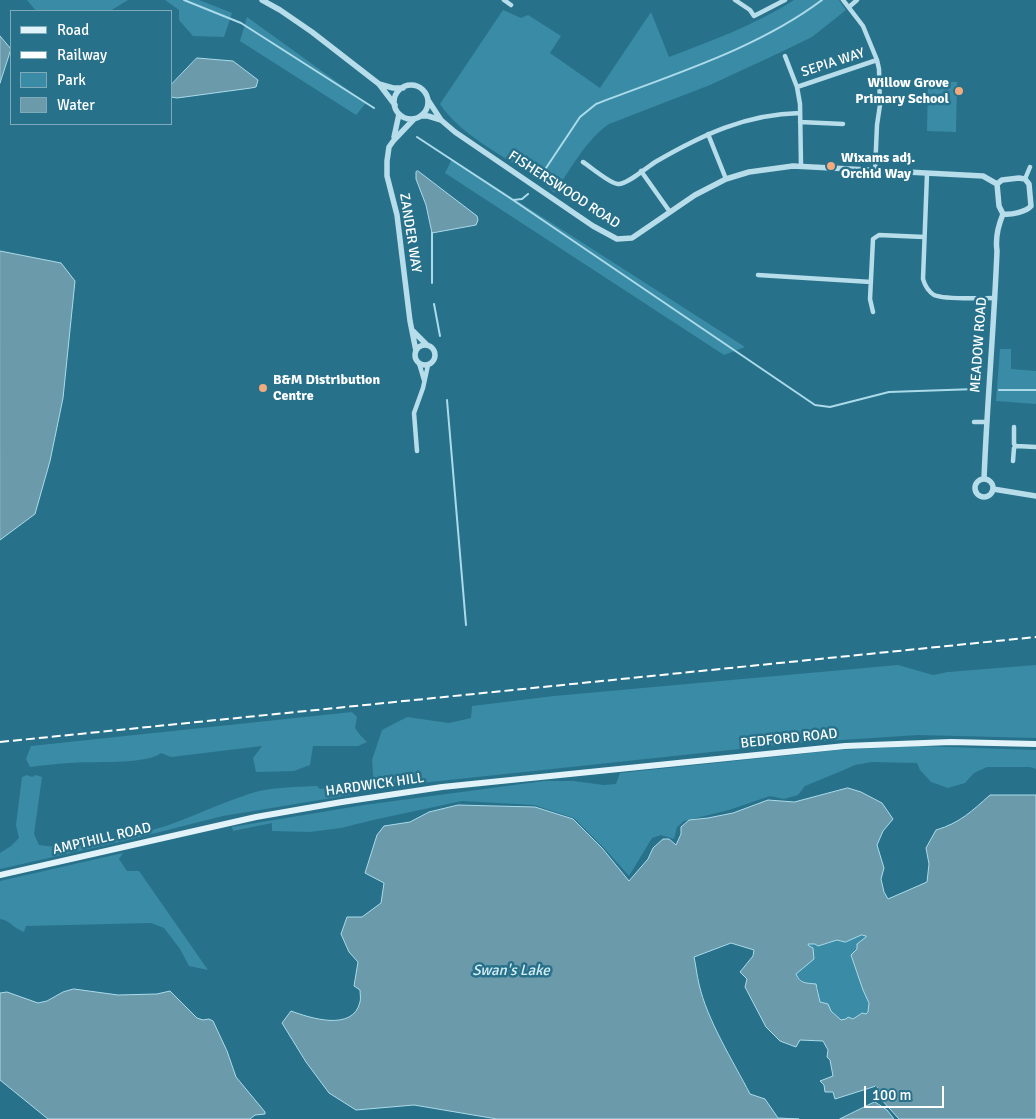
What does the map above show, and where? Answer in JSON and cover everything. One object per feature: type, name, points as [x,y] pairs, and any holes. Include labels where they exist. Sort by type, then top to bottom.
[{"type":"main road","name":"BEDFORD ROAD","points":[[546,776],[853,746],[951,742],[1036,744]]},
{"type":"main road","name":"HARDWICK HILL","points":[[209,827],[371,797],[546,776]]},
{"type":"main road","name":"AMPTHILL ROAD","points":[[0,876],[209,827]]},
{"type":"street","points":[[262,0],[312,32],[379,84],[395,105],[399,114],[407,119],[428,116],[440,120]]},
{"type":"street","points":[[504,0],[511,5]]},
{"type":"street","points":[[736,0],[750,10],[754,16],[785,0]]},
{"type":"street","points":[[843,0],[863,26],[877,60],[880,87],[875,171]]},
{"type":"street","points":[[848,7],[857,0]]},
{"type":"street","points":[[785,56],[796,86],[800,113],[801,166]]},
{"type":"street","name":"SEPIA WAY","points":[[796,86],[877,60]]},
{"type":"street","points":[[379,84],[393,88],[412,86],[421,89],[440,120]]},
{"type":"street","points":[[395,105],[396,95],[403,88]]},
{"type":"street","points":[[421,116],[427,109],[428,100]]},
{"type":"street","points":[[583,162],[615,184],[622,184],[693,140],[708,134],[738,123],[766,116],[800,113]]},
{"type":"street","name":"ZANDER WAY","points":[[394,140],[399,114]]},
{"type":"street","name":"ZANDER WAY","points":[[414,119],[389,147],[386,161],[387,176],[397,215],[410,321],[416,351]]},
{"type":"street","name":"FISHERSWOOD ROAD","points":[[440,120],[593,226],[617,239],[632,238],[695,195],[726,179],[749,172],[801,166],[983,176],[997,184]]},
{"type":"street","points":[[800,122],[843,124]]},
{"type":"street","points":[[708,134],[726,179]]},
{"type":"street","points":[[1025,179],[1030,168]]},
{"type":"street","points":[[641,171],[670,212]]},
{"type":"street","points":[[927,174],[924,284],[931,292],[939,296],[992,298]]},
{"type":"street","points":[[1025,179],[1030,184],[1034,208],[1003,214],[999,206],[997,184],[1002,180],[1025,179]]},
{"type":"street","name":"MEADOW ROAD","points":[[984,479],[992,298],[997,251],[996,243],[998,228],[1003,214]]},
{"type":"street","points":[[873,312],[870,299],[873,239],[879,235],[924,238]]},
{"type":"street","points":[[758,275],[871,282]]},
{"type":"street","points":[[413,331],[427,345],[433,348],[435,354],[434,361],[428,365],[425,381],[414,413],[417,451]]},
{"type":"street","points":[[425,381],[416,358],[416,351],[418,348],[427,345]]},
{"type":"street","points":[[419,363],[428,365]]},
{"type":"street","points":[[974,422],[986,422]]},
{"type":"street","points":[[1014,427],[1014,444],[1016,446],[1014,448],[1014,461]]},
{"type":"street","points":[[1016,446],[1036,446]]},
{"type":"street","points":[[984,479],[990,481],[993,489],[987,497],[982,497],[977,494],[975,489],[978,481],[984,479]]},
{"type":"street","points":[[993,489],[1036,496]]},
{"type":"green space","points":[[27,0],[128,0],[112,10],[35,10]]},
{"type":"green space","points":[[165,0],[199,0],[232,13],[224,37],[193,36],[179,20],[179,10]]},
{"type":"green space","points":[[794,0],[839,0],[846,10],[812,37],[779,53],[710,85],[609,124],[586,147],[554,193],[540,180],[493,151],[470,134],[440,104],[503,10],[521,18],[528,15],[561,36],[550,53],[600,88],[651,12],[669,57],[748,25]]},
{"type":"green space","points":[[247,17],[366,103],[356,115],[240,41]]},
{"type":"green space","points":[[928,81],[957,82],[956,132],[927,131]]},
{"type":"green space","points":[[452,159],[745,347],[724,355],[445,173]]},
{"type":"green space","points":[[1000,349],[1011,349],[1011,369],[1036,371],[1036,404],[996,401]]},
{"type":"green space","points":[[898,665],[933,675],[948,672],[1036,665],[1036,738],[918,735],[796,743],[374,788],[372,760],[382,730],[407,717],[449,723],[471,718],[472,706],[554,696]]},
{"type":"green space","points":[[352,712],[357,717],[355,728],[367,742],[358,746],[313,746],[310,765],[294,771],[256,772],[253,758],[262,746],[171,757],[161,753],[154,757],[131,761],[69,763],[30,767],[26,759],[31,746]]},
{"type":"green space","points":[[917,746],[1036,750],[1036,769],[1030,767],[987,767],[974,773],[965,783],[948,788],[931,782],[920,770],[917,763],[872,762],[855,765],[805,786],[798,795],[784,799],[770,796],[729,810],[684,821],[677,827],[674,839],[661,835],[652,838],[629,876],[574,818],[534,805],[462,801],[341,828],[310,832],[272,831],[272,823],[233,831],[232,827],[364,805],[544,781],[616,784],[620,773],[838,750]]},
{"type":"green space","points":[[27,775],[42,777],[34,834],[39,845],[51,846],[96,841],[143,832],[166,826],[243,796],[267,790],[317,786],[320,789],[361,784],[366,788],[350,795],[223,816],[0,869],[0,853],[19,838],[16,825],[22,777]]},
{"type":"green space","points":[[123,853],[119,859],[127,871],[139,871],[208,970],[189,966],[180,949],[164,928],[151,923],[26,926],[24,932],[0,919],[0,881]]},
{"type":"green space","points":[[862,935],[866,937],[857,944],[857,949],[851,956],[869,1003],[868,1012],[866,1014],[861,1013],[853,1019],[841,1020],[820,1002],[818,987],[803,981],[796,974],[811,961],[808,944],[818,946],[837,940],[845,942]]},
{"type":"water","points":[[0,36],[10,48],[10,52],[0,83]]},
{"type":"water","points":[[197,58],[233,61],[258,80],[256,87],[177,98],[172,97],[172,84]]},
{"type":"water","points":[[418,171],[477,216],[476,225],[432,233],[426,205],[416,179],[416,172]]},
{"type":"water","points":[[0,251],[61,263],[75,281],[63,398],[50,461],[35,514],[0,540]]},
{"type":"water","name":"Swan's Lake","points":[[848,788],[861,792],[882,803],[893,819],[883,831],[877,845],[884,868],[881,879],[888,899],[927,882],[929,864],[926,848],[936,830],[959,820],[990,795],[1036,795],[1036,1119],[899,1119],[880,1098],[880,1092],[876,1086],[835,1099],[833,1092],[825,1092],[824,1085],[820,1081],[833,1076],[830,1060],[827,1057],[828,1050],[823,1041],[800,1040],[796,1047],[780,1041],[766,1027],[745,987],[747,979],[740,972],[753,956],[754,950],[731,943],[694,957],[699,984],[708,1012],[750,1094],[765,1099],[778,1118],[799,1119],[497,1119],[414,1105],[356,1110],[329,1093],[306,1062],[282,1023],[291,1011],[319,1019],[340,1020],[349,1017],[356,1011],[360,1002],[360,990],[354,986],[358,962],[349,952],[341,934],[347,917],[362,917],[381,903],[384,883],[365,873],[377,835],[384,826],[410,822],[429,812],[458,805],[535,807],[573,819],[602,848],[629,881],[648,859],[653,848],[663,839],[669,839],[676,845],[681,834],[681,827],[689,820],[733,813],[768,800],[794,802]],"holes":[[[862,935],[866,936],[857,944],[857,949],[851,955],[869,1003],[868,1012],[866,1014],[862,1013],[853,1019],[848,1017],[841,1020],[831,1011],[828,1004],[820,1002],[816,984],[802,981],[796,974],[814,959],[813,948],[808,944],[818,946],[837,940],[845,942]]]},
{"type":"water","points":[[74,989],[118,995],[157,994],[170,991],[197,1018],[213,1021],[227,1051],[236,1077],[265,1114],[255,1115],[250,1119],[48,1119],[0,1080],[0,993],[7,992],[38,1003]]},
{"type":"water","points":[[875,1102],[887,1110],[894,1119],[840,1119]]},
{"type":"waterway","points":[[184,0],[241,23],[374,108]]},
{"type":"waterway","points":[[542,174],[580,117],[596,104],[713,60],[742,47],[770,33],[822,0]]},
{"type":"waterway","points":[[417,137],[815,405],[830,407],[889,392],[976,389]]},
{"type":"waterway","points":[[513,200],[522,199],[528,194]]},
{"type":"waterway","points":[[432,233],[432,283]]},
{"type":"waterway","points":[[434,304],[440,336]]},
{"type":"waterway","points":[[999,390],[1036,390]]},
{"type":"waterway","points":[[447,400],[466,625]]},
{"type":"railway","points":[[0,742],[1036,637]]},
{"type":"place","name":"Willow Grove Primary School","points":[[959,91]]},
{"type":"place","name":"Wixams adj. Orchid Way","points":[[831,166]]},
{"type":"place","name":"B&M Distribution Centre","points":[[263,388]]}]
